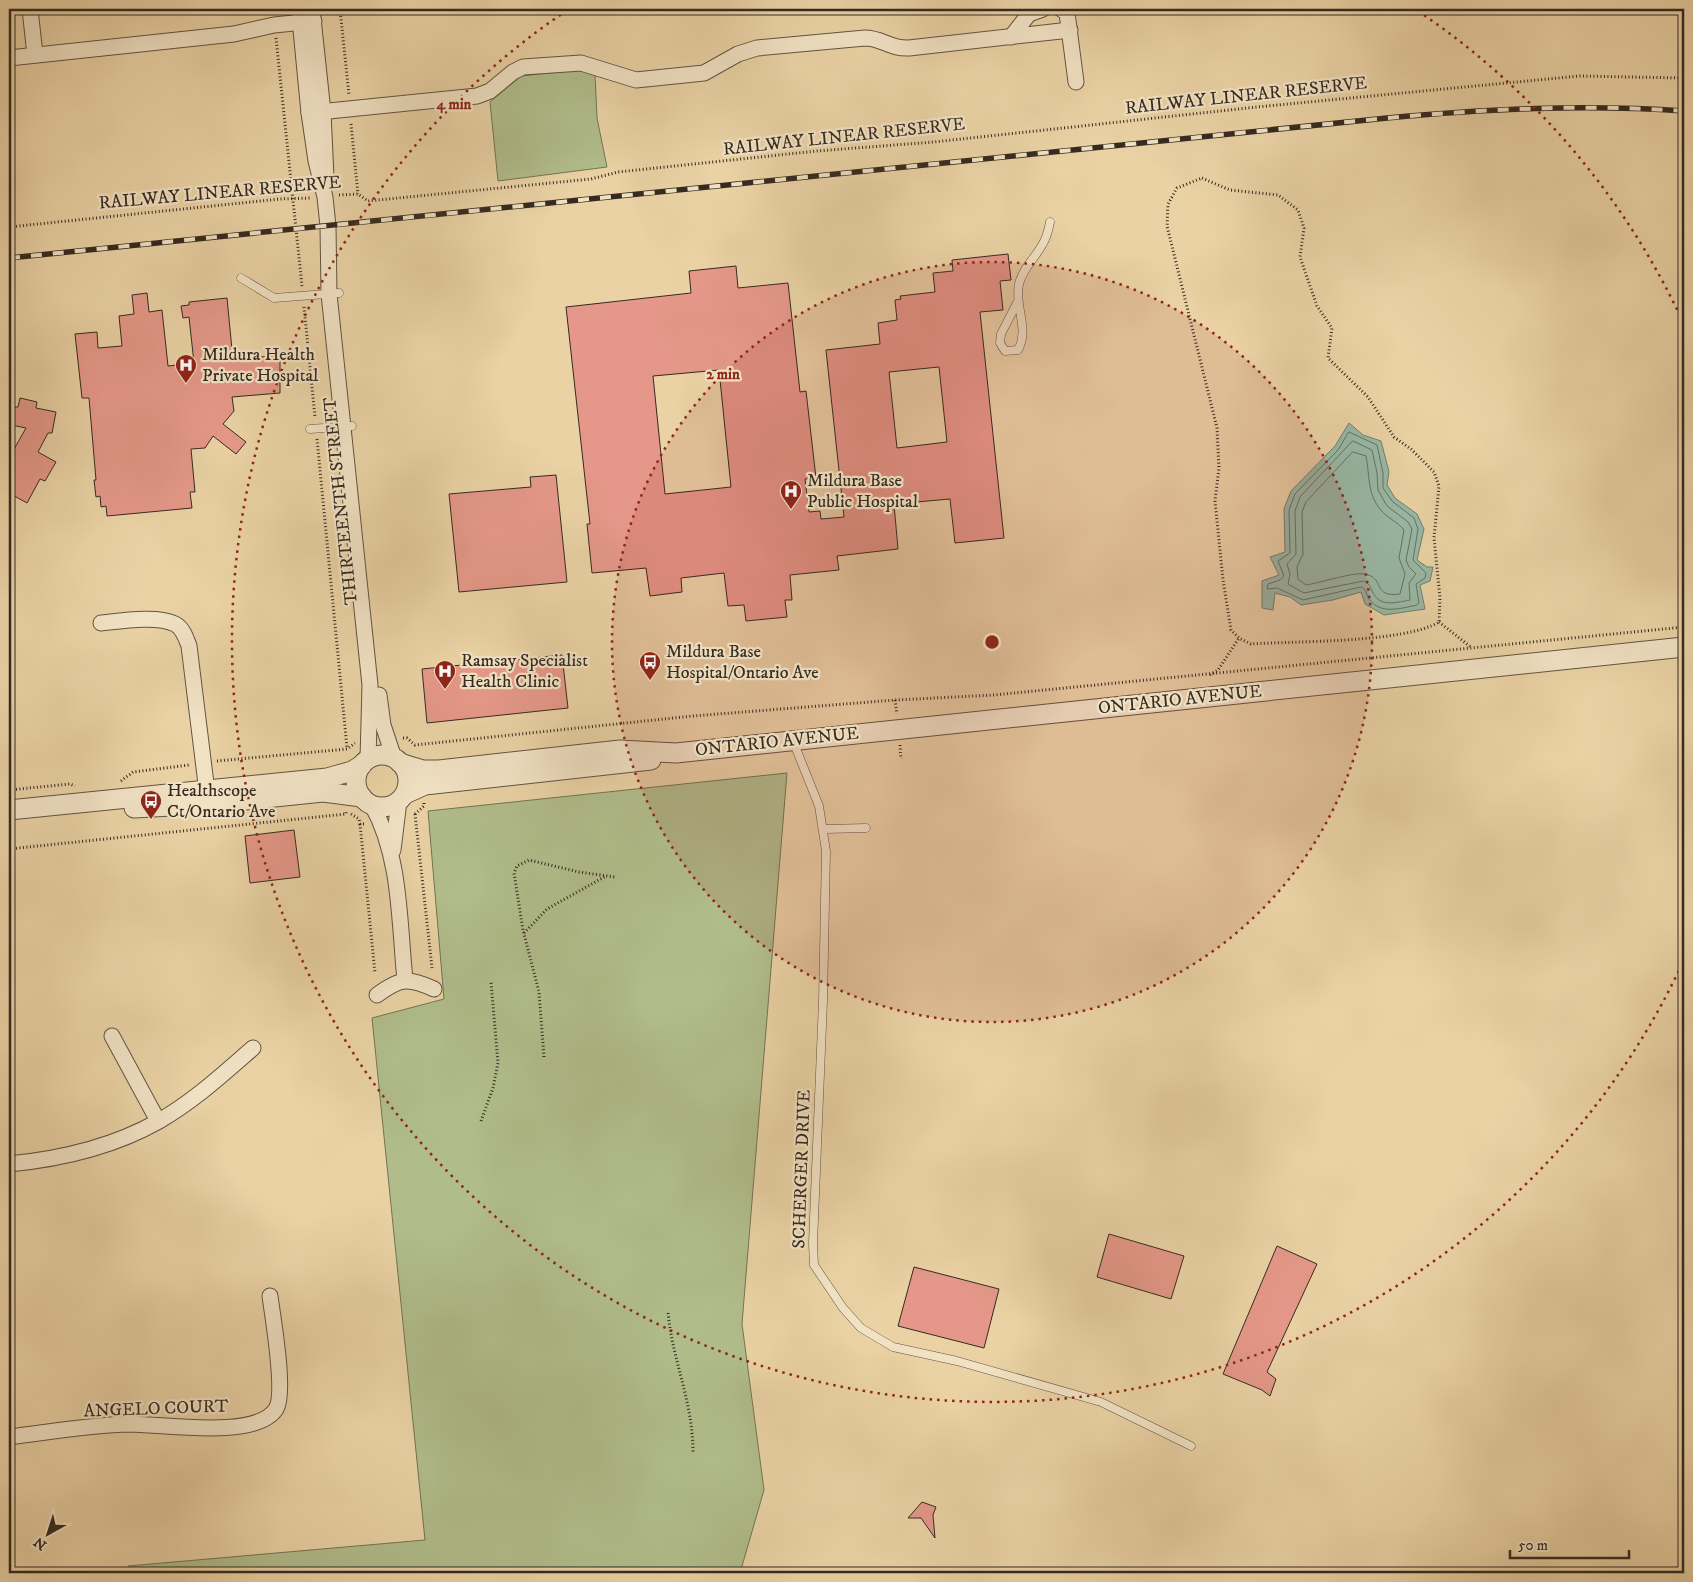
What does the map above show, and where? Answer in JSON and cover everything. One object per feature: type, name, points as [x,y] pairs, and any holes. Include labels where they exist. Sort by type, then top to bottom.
[{"type":"street","points":[[30,9],[35,55]]},
{"type":"street","points":[[1011,37],[1029,14],[1043,9]]},
{"type":"street","points":[[1061,9],[1068,14],[1076,82]]},
{"type":"street","points":[[234,34],[275,35],[307,21]]},
{"type":"street","points":[[9,58],[234,34],[307,21]]},
{"type":"street","name":"THIRTEENTH STREET","points":[[307,21],[316,112],[326,160],[325,197],[334,294],[381,709],[387,739],[397,760]]},
{"type":"street","points":[[316,112],[478,96],[490,91],[513,72],[523,67],[581,63],[636,80],[704,73],[738,54],[757,48],[875,38],[898,48],[1070,30]]},
{"type":"street","name":"THIRTEENTH STREET","points":[[348,426],[370,685],[367,755]]},
{"type":"street","points":[[101,623],[134,620],[160,621],[175,624],[180,628],[189,646],[208,797]]},
{"type":"street","name":"ONTARIO AVENUE","points":[[397,760],[423,770],[439,770],[620,750],[676,752],[1684,648]]},
{"type":"street","name":"ONTARIO AVENUE","points":[[402,797],[424,785],[645,761],[676,752]]},
{"type":"street","points":[[367,755],[397,760],[408,778],[402,797],[392,856]]},
{"type":"street","points":[[367,755],[356,781],[355,793],[379,818],[392,856],[405,980]]},
{"type":"street","points":[[355,793],[367,755]]},
{"type":"street","points":[[9,810],[316,792],[355,793],[386,807],[402,797]]},
{"type":"street","points":[[9,822],[144,807],[208,797]]},
{"type":"street","points":[[377,995],[393,984],[405,980],[416,981],[434,989]]},
{"type":"street","points":[[112,1036],[158,1121]]},
{"type":"street","points":[[9,1164],[62,1157],[97,1147],[158,1121],[206,1089],[253,1048]]},
{"type":"street","name":"ANGELO COURT","points":[[9,1437],[129,1424],[190,1429],[212,1428],[252,1423],[267,1418],[277,1408],[280,1389],[270,1296]]},
{"type":"lane","points":[[1018,301],[1022,311],[1023,341],[1018,350],[1006,351],[1000,343],[1000,334],[1018,301],[1019,285],[1023,272],[1046,238],[1050,222]]},
{"type":"lane","points":[[241,278],[274,298],[334,294]]},
{"type":"lane","points":[[313,429],[348,426]]},
{"type":"lane","name":"SCHERGER DRIVE","points":[[792,740],[810,780],[825,829],[827,878],[814,1207],[814,1265],[843,1308],[861,1328],[893,1346],[957,1361],[1101,1402],[1191,1446]]},
{"type":"lane","points":[[825,829],[866,828]]},
{"type":"path","points":[[275,35],[302,296],[313,429],[347,749]]},
{"type":"path","name":"RAILWAY LINEAR RESERVE","points":[[9,228],[358,194],[368,201],[429,197],[591,179],[618,172],[817,150],[934,142],[1257,107],[1579,76],[1684,78]]},
{"type":"path","points":[[1202,178],[1230,190],[1278,195],[1298,210],[1304,228],[1300,257],[1317,306],[1332,328],[1328,358],[1368,397],[1394,437],[1411,449],[1434,472],[1439,486],[1434,538],[1440,598],[1439,622],[1427,630],[1401,634],[1251,644],[1238,638],[1231,630],[1223,580],[1215,501],[1219,468],[1217,428],[1167,226],[1168,204],[1176,188],[1190,181],[1202,178]]},
{"type":"path","points":[[1439,622],[1473,649]]},
{"type":"path","points":[[387,739],[407,738],[415,745],[703,716],[1210,676],[1684,628]]},
{"type":"path","points":[[1210,676],[1218,670],[1238,638]]},
{"type":"path","points":[[347,749],[352,743],[367,755]]},
{"type":"path","points":[[9,849],[346,814],[355,793],[339,749]]},
{"type":"path","points":[[120,783],[134,772],[203,762],[347,749]]},
{"type":"path","points":[[9,790],[70,784],[76,786]]},
{"type":"path","points":[[416,814],[432,968]]},
{"type":"path","points":[[360,824],[374,973]]},
{"type":"path","points":[[544,1058],[539,992],[524,933],[514,873],[523,861],[529,860],[616,877]]},
{"type":"path","points":[[524,933],[548,909],[607,876]]},
{"type":"path","points":[[481,1121],[493,1088],[498,1063],[491,982]]},
{"type":"path","points":[[668,1313],[672,1342],[689,1406],[692,1453]]},
{"type":"green space","points":[[577,70],[595,74],[597,118],[607,167],[498,181],[490,102],[521,76]]},
{"type":"green space","points":[[787,773],[742,1324],[764,1490],[740,1573],[128,1573],[128,1566],[425,1540],[372,1018],[444,999],[428,811]]},
{"type":"water","points":[[1349,423],[1363,435],[1381,441],[1389,472],[1387,485],[1395,498],[1417,514],[1424,529],[1417,560],[1427,567],[1433,567],[1430,581],[1420,585],[1425,609],[1384,615],[1365,604],[1361,592],[1333,600],[1301,605],[1290,597],[1275,593],[1273,610],[1262,608],[1262,581],[1279,575],[1270,557],[1285,552],[1284,509],[1291,491],[1335,446]]},
{"type":"building","points":[[1008,254],[1011,280],[1000,281],[1003,310],[980,312],[1004,538],[955,543],[950,499],[894,504],[898,549],[837,556],[839,570],[790,575],[792,600],[785,600],[787,617],[746,621],[744,605],[728,606],[724,573],[681,578],[682,592],[650,596],[646,568],[592,573],[587,524],[590,524],[566,307],[691,293],[689,271],[736,266],[738,288],[788,283],[800,392],[806,391],[816,478],[805,479],[809,512],[820,511],[821,519],[844,517],[826,350],[880,344],[878,323],[897,320],[895,300],[901,299],[900,296],[935,292],[933,273],[953,271],[952,260]],"holes":[[[939,367],[947,442],[897,448],[889,372]],[[719,370],[731,487],[665,494],[653,376]]]},
{"type":"building","points":[[147,293],[149,312],[162,310],[168,366],[194,363],[189,317],[183,318],[181,306],[189,305],[189,302],[227,298],[233,360],[280,355],[280,393],[232,397],[234,411],[223,424],[246,442],[236,454],[213,436],[205,448],[191,449],[195,492],[190,492],[192,508],[107,516],[106,506],[101,507],[100,496],[96,497],[89,398],[82,398],[75,334],[97,332],[98,348],[122,346],[119,316],[134,314],[132,295]]},
{"type":"building","points":[[20,398],[37,402],[36,408],[56,412],[52,433],[48,433],[38,452],[56,462],[45,481],[40,479],[27,503],[9,493],[9,458],[26,428],[11,425],[15,407],[18,407]]},
{"type":"building","points":[[556,475],[567,582],[459,592],[449,494],[531,487],[530,477]]},
{"type":"building","points":[[562,655],[568,708],[427,723],[422,669]]},
{"type":"building","points":[[294,830],[300,877],[250,883],[245,836]]},
{"type":"building","points":[[1109,1234],[1184,1256],[1171,1299],[1097,1277]]},
{"type":"building","points":[[1277,1246],[1317,1264],[1267,1372],[1276,1379],[1270,1396],[1262,1390],[1223,1374]]},
{"type":"building","points":[[914,1267],[999,1289],[984,1348],[898,1326]]},
{"type":"building","points":[[922,1502],[936,1507],[933,1515],[935,1538],[921,1518],[908,1518]]},
{"type":"railway","points":[[9,258],[1387,118],[1536,108],[1684,111]]},
{"type":"place","name":"Mildura Health Private Hospital","points":[[186,384]]},
{"type":"place","name":"Mildura Base Public Hospital","points":[[791,510]]},
{"type":"place","name":"Mildura Base Hospital/Ontario Ave","points":[[650,681]]},
{"type":"place","name":"Ramsay Specialist Health Clinic","points":[[445,690]]},
{"type":"place","name":"Healthscope Ct/Ontario Ave","points":[[151,820]]}]
